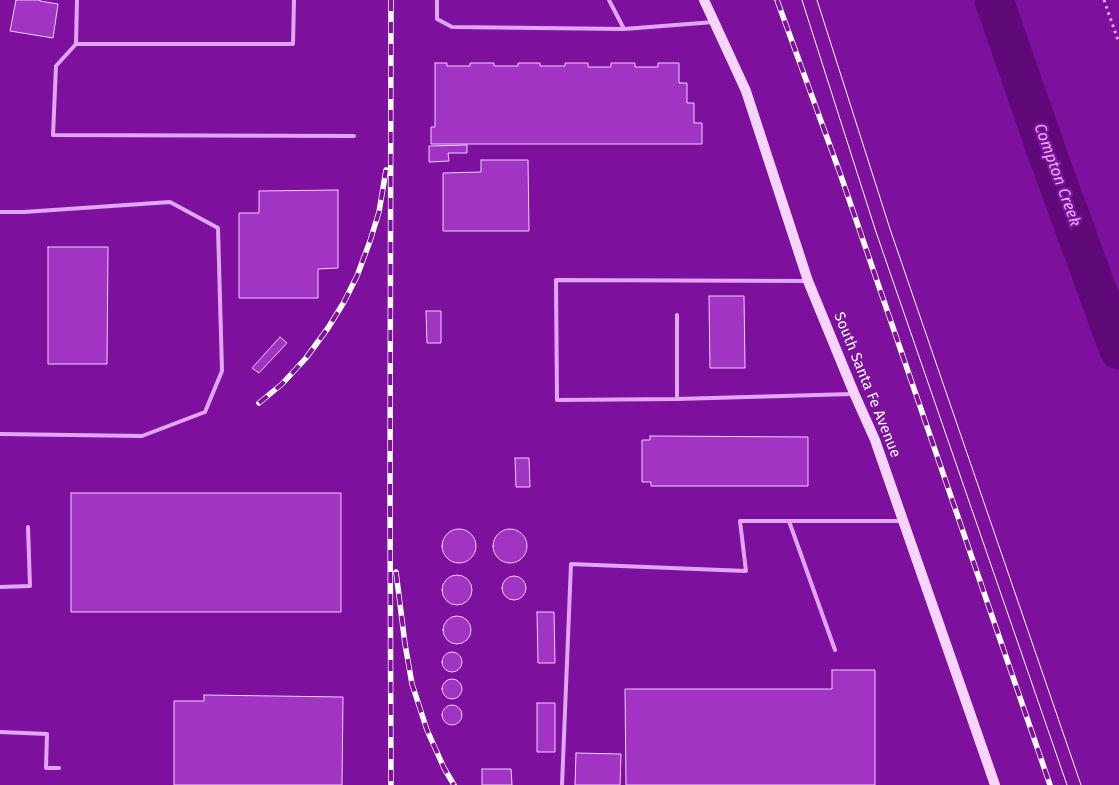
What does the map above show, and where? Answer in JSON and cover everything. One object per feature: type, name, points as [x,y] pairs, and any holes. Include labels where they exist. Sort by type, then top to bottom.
[{"type":"main road","name":"South Santa Fe Avenue","points":[[704,0],[746,91],[808,281],[875,440],[995,785]]},
{"type":"lane","points":[[77,0],[76,44],[56,66],[53,135],[354,136]]},
{"type":"lane","points":[[76,44],[293,44],[294,0]]},
{"type":"lane","points":[[437,0],[437,18],[452,28],[624,29],[714,22]]},
{"type":"lane","points":[[609,0],[624,29]]},
{"type":"lane","points":[[0,212],[170,202],[218,228],[222,371],[204,412],[142,436],[0,434]]},
{"type":"lane","points":[[808,281],[556,280],[556,400],[854,394]]},
{"type":"lane","points":[[676,399],[678,315]]},
{"type":"lane","points":[[562,785],[571,564],[746,571],[740,521],[903,521]]},
{"type":"lane","points":[[789,521],[835,650]]},
{"type":"lane","points":[[0,587],[30,586],[28,527]]},
{"type":"lane","points":[[0,732],[47,734],[46,768],[59,768]]},
{"type":"path","points":[[1104,0],[1119,43]]},
{"type":"building","points":[[16,0],[40,0],[58,4],[53,38],[10,31]]},
{"type":"building","points":[[435,63],[447,63],[447,66],[470,66],[470,63],[494,63],[494,66],[518,66],[518,63],[540,63],[540,66],[565,66],[565,63],[588,63],[588,67],[611,67],[611,63],[635,63],[635,67],[658,67],[658,63],[679,63],[679,83],[687,83],[687,103],[694,103],[694,123],[702,123],[702,144],[431,144],[431,127],[435,127]]},
{"type":"building","points":[[467,145],[467,153],[448,153],[449,161],[429,162],[429,146]]},
{"type":"building","points":[[481,160],[528,160],[529,231],[443,231],[443,173],[481,172]]},
{"type":"building","points":[[338,190],[338,268],[318,269],[318,298],[239,298],[239,213],[259,213],[259,191]]},
{"type":"building","points":[[48,247],[108,247],[107,364],[48,364]]},
{"type":"building","points":[[709,296],[744,296],[745,368],[710,368]]},
{"type":"building","points":[[426,311],[441,311],[441,343],[427,343]]},
{"type":"building","points":[[280,337],[287,343],[259,373],[252,368]]},
{"type":"building","points":[[650,436],[808,437],[808,486],[651,486],[651,482],[642,482],[642,440],[650,440]]},
{"type":"building","points":[[515,458],[529,458],[530,487],[516,487]]},
{"type":"building","points":[[71,493],[341,493],[341,612],[71,612]]},
{"type":"building","points":[[459,529],[466,530],[471,534],[475,539],[475,553],[471,558],[466,562],[459,563],[452,562],[447,558],[443,553],[442,546],[443,539],[447,534],[452,530]]},
{"type":"building","points":[[510,529],[517,530],[522,534],[526,539],[526,553],[522,558],[517,562],[510,563],[503,562],[498,558],[494,553],[493,546],[494,539],[498,534],[503,530]]},
{"type":"building","points":[[457,575],[463,576],[471,584],[471,596],[463,604],[457,605],[451,604],[443,596],[442,590],[443,584],[451,576]]},
{"type":"building","points":[[514,576],[519,577],[525,583],[525,593],[519,599],[514,600],[509,599],[503,593],[502,588],[503,583],[509,577]]},
{"type":"building","points":[[537,612],[554,612],[555,663],[538,663]]},
{"type":"building","points":[[457,616],[467,620],[471,630],[467,640],[457,644],[447,640],[443,630],[447,620]]},
{"type":"building","points":[[452,652],[459,655],[462,662],[459,669],[452,672],[445,669],[442,662],[445,655]]},
{"type":"building","points":[[832,670],[875,670],[875,785],[626,785],[625,689],[832,689]]},
{"type":"building","points":[[452,679],[459,682],[462,689],[459,696],[452,699],[445,696],[442,689],[445,682]]},
{"type":"building","points":[[204,695],[343,697],[342,785],[174,785],[174,701],[204,701]]},
{"type":"building","points":[[537,703],[555,703],[555,752],[537,752]]},
{"type":"building","points":[[452,705],[459,708],[462,715],[459,722],[452,725],[445,722],[442,715],[445,708]]},
{"type":"building","points":[[576,753],[621,754],[620,785],[575,785]]},
{"type":"building","points":[[482,769],[511,769],[512,785],[482,785]]},
{"type":"waterway","name":"Compton Creek","points":[[994,0],[1119,350]]},
{"type":"tram line","points":[[802,0],[876,232],[1067,785]]},
{"type":"tram line","points":[[817,0],[890,229],[1081,785]]},
{"type":"railway","points":[[391,0],[391,785]]},
{"type":"railway","points":[[777,0],[841,176],[1050,785]]},
{"type":"railway","points":[[259,403],[282,384],[306,358],[344,302],[357,276],[370,241],[379,212],[386,170]]},
{"type":"railway","points":[[396,572],[412,684],[427,730],[454,785]]}]
